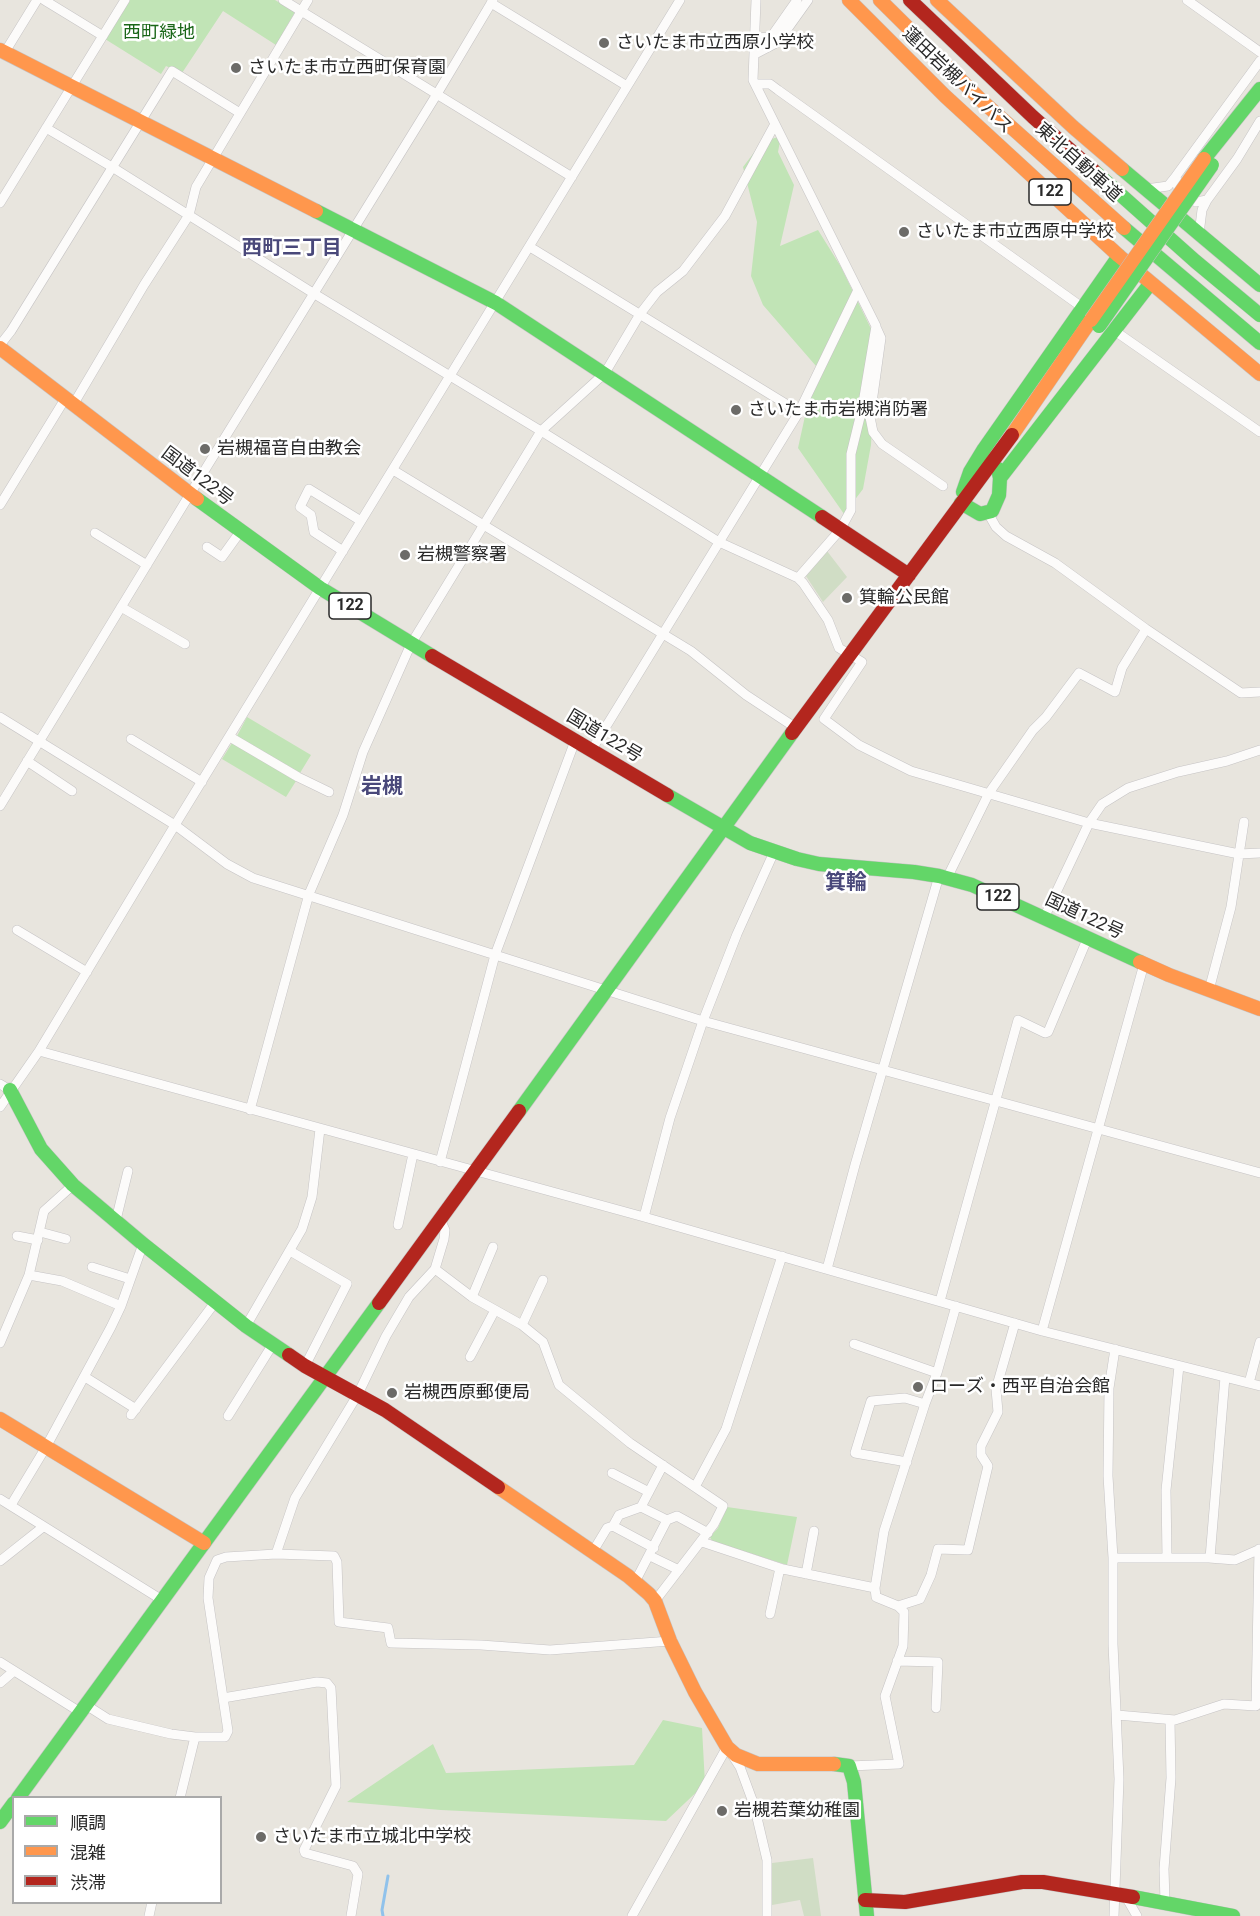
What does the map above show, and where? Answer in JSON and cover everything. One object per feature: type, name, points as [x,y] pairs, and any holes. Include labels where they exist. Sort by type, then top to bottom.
[{"type":"main road","name":"蓮田岩槻バイパス","points":[[849,0],[945,96],[1119,256],[1260,374]]},
{"type":"main road","name":"東北自動車道","points":[[880,0],[982,101],[1050,163],[1260,343]]},
{"type":"main road","name":"東北自動車道","points":[[910,0],[1033,117],[1195,261],[1260,315]]},
{"type":"main road","points":[[938,0],[1047,104],[1260,285]]},
{"type":"main road","points":[[2,51],[495,303],[605,373],[909,575]]},
{"type":"main road","points":[[960,503],[970,472],[984,449],[1091,318],[1208,162],[1239,126],[1258,92]]},
{"type":"main road","points":[[19,1796],[960,503],[1041,395],[1068,366],[1119,256]]},
{"type":"main road","points":[[1000,477],[1150,284]]},
{"type":"main road","name":"国道122号","points":[[0,346],[190,494],[320,588],[591,751],[750,843],[819,864],[890,869],[943,877],[972,885],[1144,964],[1260,1009]]},
{"type":"main road","points":[[960,503],[980,514],[992,511],[999,495],[1000,477],[993,459]]},
{"type":"main road","points":[[5,1087],[41,1149],[73,1185],[246,1326],[305,1366],[385,1410],[635,1582],[655,1601],[670,1641],[695,1692],[727,1747],[736,1755],[758,1764],[836,1764],[849,1767],[854,1782],[867,1916]]},
{"type":"main road","points":[[0,1419],[201,1547]]},
{"type":"main road","points":[[0,1822],[12,1806]]},
{"type":"main road","points":[[865,1900],[905,1902],[1022,1882],[1043,1882],[1233,1916]]},
{"type":"street","points":[[2,51],[37,0]]},
{"type":"street","points":[[44,0],[103,36]]},
{"type":"street","points":[[0,203],[125,0]]},
{"type":"street","points":[[283,0],[572,177]]},
{"type":"street","points":[[0,505],[189,215],[196,187],[309,0]]},
{"type":"street","points":[[0,1107],[5,1087],[39,1051],[680,0]]},
{"type":"street","points":[[756,0],[753,80],[880,338],[870,417],[873,432],[882,444],[943,486]]},
{"type":"street","points":[[756,38],[771,37],[797,0]]},
{"type":"street","points":[[755,54],[778,42],[808,0]]},
{"type":"street","points":[[1187,0],[1260,52]]},
{"type":"street","points":[[0,806],[492,1],[627,86]]},
{"type":"street","points":[[1146,189],[1168,186],[1260,61]]},
{"type":"street","points":[[0,346],[11,332],[172,71],[240,113]]},
{"type":"street","points":[[755,84],[770,84],[1091,318],[1115,331],[1260,432]]},
{"type":"street","points":[[1199,234],[1202,210],[1207,200],[1237,159],[1260,121]]},
{"type":"street","points":[[250,1110],[309,894],[343,815],[363,752],[411,644],[542,431],[605,373],[640,314],[657,292],[683,271],[725,216],[775,124]]},
{"type":"street","points":[[46,128],[313,293],[451,375],[719,542],[798,578],[828,620],[839,648],[862,662],[824,719],[859,745],[911,771],[1089,823],[1239,854],[1260,853]]},
{"type":"street","points":[[1176,176],[1178,189],[1196,202],[1207,200]]},
{"type":"street","points":[[530,247],[799,412]]},
{"type":"street","points":[[591,751],[799,412],[858,290]]},
{"type":"street","points":[[798,578],[840,530],[851,510],[851,454],[862,408],[876,326]]},
{"type":"street","points":[[393,470],[691,651],[746,695],[796,728]]},
{"type":"street","points":[[343,551],[314,532],[311,515],[300,507],[309,489],[361,521]]},
{"type":"street","points":[[988,513],[996,527],[1006,536],[1055,563],[1146,629],[1241,693],[1260,692]]},
{"type":"street","points":[[207,547],[222,557],[240,531]]},
{"type":"street","points":[[95,533],[147,565]]},
{"type":"street","points":[[122,608],[186,644]]},
{"type":"street","points":[[827,1269],[883,1070],[943,877],[989,793],[1033,730],[1046,717],[1079,673],[1115,692],[1122,668],[1146,629]]},
{"type":"street","points":[[0,717],[175,825],[227,864],[253,878],[703,1021],[1260,1173]]},
{"type":"street","points":[[230,737],[298,777],[330,792]]},
{"type":"street","points":[[131,739],[202,783]]},
{"type":"street","points":[[440,1162],[495,955],[575,741]]},
{"type":"street","points":[[1044,918],[1089,823],[1102,804],[1128,788],[1178,772],[1227,762],[1260,750]]},
{"type":"street","points":[[27,761],[72,790]]},
{"type":"street","points":[[1209,990],[1231,907],[1244,822]]},
{"type":"street","points":[[644,1217],[670,1119],[703,1021],[736,934],[774,852]]},
{"type":"street","points":[[17,930],[87,972]]},
{"type":"street","points":[[940,1301],[1018,1020],[1045,1033],[1048,1032],[1088,938]]},
{"type":"street","points":[[1042,1331],[1144,964]]},
{"type":"street","points":[[39,1051],[320,1130],[644,1217],[1042,1331],[1260,1386]]},
{"type":"street","points":[[246,1326],[302,1229],[312,1197],[320,1130]]},
{"type":"street","points":[[398,1225],[413,1154]]},
{"type":"street","points":[[116,1220],[128,1171]]},
{"type":"street","points":[[0,1343],[29,1275],[44,1211],[73,1185]]},
{"type":"street","points":[[276,1554],[295,1498],[358,1394],[386,1336],[409,1297],[435,1269],[444,1239],[444,1226],[440,1219]]},
{"type":"street","points":[[17,1236],[66,1239]]},
{"type":"street","points":[[11,1505],[46,1448],[121,1306],[143,1244]]},
{"type":"street","points":[[472,1297],[493,1247]]},
{"type":"street","points":[[290,1251],[347,1284],[305,1366]]},
{"type":"street","points":[[694,1487],[726,1429],[782,1256]]},
{"type":"street","points":[[92,1267],[130,1279]]},
{"type":"street","points":[[435,1269],[472,1297],[522,1325],[543,1342],[559,1385],[630,1443],[723,1506],[702,1542],[655,1601]]},
{"type":"street","points":[[29,1275],[62,1281],[121,1306]]},
{"type":"street","points":[[522,1325],[543,1280]]},
{"type":"street","points":[[85,1377],[134,1412],[216,1301]]},
{"type":"street","points":[[849,1767],[899,1764],[885,1696],[903,1646],[904,1612],[898,1606],[876,1597],[875,1588],[884,1532],[925,1404],[938,1373],[956,1306]]},
{"type":"street","points":[[470,1358],[495,1310]]},
{"type":"street","points":[[898,1606],[920,1599],[931,1575],[938,1549],[968,1550],[988,1466],[981,1455],[981,1446],[998,1412],[996,1389],[1015,1323]]},
{"type":"street","points":[[1249,1383],[1260,1342]]},
{"type":"street","points":[[228,1416],[273,1344]]},
{"type":"street","points":[[854,1344],[938,1373]]},
{"type":"street","points":[[1114,1916],[1120,1895],[1119,1779],[1113,1644],[1113,1558],[1108,1476],[1109,1388],[1115,1349]]},
{"type":"street","points":[[1167,1558],[1166,1490],[1179,1366]]},
{"type":"street","points":[[1210,1558],[1225,1377]]},
{"type":"street","points":[[907,1462],[855,1454],[871,1401],[905,1398],[925,1404]]},
{"type":"street","points":[[592,1553],[607,1528],[613,1526],[619,1515],[641,1507],[663,1465]]},
{"type":"street","points":[[612,1473],[649,1492]]},
{"type":"street","points":[[0,1498],[162,1600]]},
{"type":"street","points":[[641,1507],[668,1520]]},
{"type":"street","points":[[635,1582],[668,1520],[678,1516],[708,1533]]},
{"type":"street","points":[[613,1526],[680,1570]]},
{"type":"street","points":[[0,1561],[43,1527]]},
{"type":"street","points":[[806,1574],[814,1531]]},
{"type":"street","points":[[702,1542],[780,1568],[875,1588]]},
{"type":"street","points":[[201,1547],[217,1560]]},
{"type":"street","points":[[1113,1558],[1235,1560],[1260,1549],[1256,1706],[1224,1704],[1175,1720],[1117,1715]]},
{"type":"street","points":[[0,1662],[83,1709],[108,1719],[171,1734],[225,1737],[228,1731],[208,1598],[209,1578],[217,1560],[226,1557],[276,1554],[334,1556],[337,1562],[339,1622],[387,1628],[391,1643],[481,1645],[550,1650],[670,1641]]},
{"type":"street","points":[[770,1614],[780,1568]]},
{"type":"street","points":[[897,1661],[938,1662],[936,1708]]},
{"type":"street","points":[[0,1683],[14,1671]]},
{"type":"street","points":[[223,1698],[317,1682],[327,1683],[332,1688],[336,1786],[304,1850],[305,1853],[353,1866],[358,1874],[351,1916]]},
{"type":"street","points":[[1170,1720],[1170,1778],[1164,1869],[1174,1907]]},
{"type":"street","points":[[180,1796],[195,1737]]},
{"type":"street","points":[[632,1916],[727,1747],[740,1767],[754,1805],[767,1860],[767,1916]]},
{"type":"street","points":[[1120,1895],[1137,1916]]},
{"type":"green space","name":"西町緑地","points":[[130,0],[275,0],[295,12],[276,45],[223,11],[182,73],[166,66],[161,74],[105,39]]},
{"type":"green space","points":[[781,136],[778,152],[794,185],[780,246],[818,230],[841,267],[876,339],[871,445],[863,489],[844,514],[798,448],[816,366],[763,305],[751,276],[757,222],[743,167],[762,142]]},
{"type":"green space","points":[[827,551],[847,577],[823,602],[806,576]]},
{"type":"green space","points":[[247,717],[311,755],[300,773],[237,736]]},
{"type":"green space","points":[[232,743],[296,781],[286,797],[222,759]]},
{"type":"green space","points":[[727,1507],[797,1517],[787,1565],[712,1541],[710,1537],[718,1528]]},
{"type":"green space","points":[[663,1720],[702,1728],[705,1784],[666,1821],[441,1810],[347,1802],[433,1744],[446,1773],[634,1765]]},
{"type":"green space","points":[[813,1858],[821,1916],[804,1916],[800,1900],[772,1905],[772,1863]]},
{"type":"waterway","points":[[383,1916],[388,1876]]},
{"type":"traffic: fast","points":[[1204,159],[1260,89]]},
{"type":"traffic: fast","points":[[1099,326],[1212,165]]},
{"type":"traffic: fast","points":[[1122,169],[1260,285]]},
{"type":"traffic: fast","points":[[1094,171],[1195,261],[1260,315]]},
{"type":"traffic: fast","points":[[316,211],[496,303],[822,517]]},
{"type":"traffic: fast","points":[[1124,228],[1260,343]]},
{"type":"traffic: fast","points":[[963,492],[970,472],[984,449],[1119,256]]},
{"type":"traffic: fast","points":[[1000,478],[1150,284]]},
{"type":"traffic: fast","points":[[961,503],[980,514],[992,511],[999,495],[998,469]]},
{"type":"traffic: fast","points":[[197,499],[320,588],[432,656]]},
{"type":"traffic: fast","points":[[519,1111],[792,733]]},
{"type":"traffic: fast","points":[[667,795],[750,843],[819,864],[914,872],[972,885],[1140,962]]},
{"type":"traffic: fast","points":[[10,1090],[41,1149],[73,1185],[246,1326],[289,1355]]},
{"type":"traffic: fast","points":[[19,1796],[379,1303]]},
{"type":"traffic: fast","points":[[834,1764],[849,1766],[854,1782],[867,1916]]},
{"type":"traffic: fast","points":[[0,1822],[12,1806]]},
{"type":"traffic: fast","points":[[1133,1897],[1233,1916]]},
{"type":"traffic: slow","points":[[849,0],[945,96],[1119,256],[1260,374]]},
{"type":"traffic: slow","points":[[880,0],[982,101],[1124,228]]},
{"type":"traffic: slow","points":[[937,0],[1073,127],[1122,169]]},
{"type":"traffic: slow","points":[[0,50],[316,211]]},
{"type":"traffic: slow","points":[[1091,320],[1204,159]]},
{"type":"traffic: slow","points":[[1012,435],[1091,320]]},
{"type":"traffic: slow","points":[[0,348],[197,499]]},
{"type":"traffic: slow","points":[[1140,962],[1260,1009]]},
{"type":"traffic: slow","points":[[0,1419],[204,1543]]},
{"type":"traffic: slow","points":[[498,1487],[628,1576],[649,1594],[655,1601],[670,1641],[695,1692],[727,1747],[736,1755],[758,1764],[834,1764]]},
{"type":"traffic: jam","points":[[910,0],[1033,117],[1094,171]]},
{"type":"traffic: jam","points":[[792,733],[1012,435]]},
{"type":"traffic: jam","points":[[822,517],[909,575]]},
{"type":"traffic: jam","points":[[432,656],[667,795]]},
{"type":"traffic: jam","points":[[379,1303],[519,1111]]},
{"type":"traffic: jam","points":[[289,1355],[385,1410],[498,1487]]},
{"type":"traffic: jam","points":[[865,1900],[905,1902],[1022,1882],[1043,1882],[1133,1897]]},
{"type":"place","name":"さいたま市立西原小学校","points":[[604,43]]},
{"type":"place","name":"さいたま市立西町保育園","points":[[236,68]]},
{"type":"place","name":"さいたま市立西原中学校","points":[[904,232]]},
{"type":"place","name":"さいたま市岩槻消防署","points":[[736,410]]},
{"type":"place","name":"岩槻福音自由教会","points":[[205,449]]},
{"type":"place","name":"岩槻警察署","points":[[405,555]]},
{"type":"place","name":"箕輪公民館","points":[[847,598]]},
{"type":"place","name":"ローズ・西平自治会館","points":[[918,1387]]},
{"type":"place","name":"岩槻西原郵便局","points":[[392,1393]]},
{"type":"place","name":"岩槻若葉幼稚園","points":[[722,1811]]},
{"type":"place","name":"さいたま市立城北中学校","points":[[261,1837]]},
{"type":"district","name":"西町三丁目","points":[[292,249]]},
{"type":"district","name":"岩槻","points":[[382,788]]},
{"type":"district","name":"箕輪","points":[[846,884]]}]
